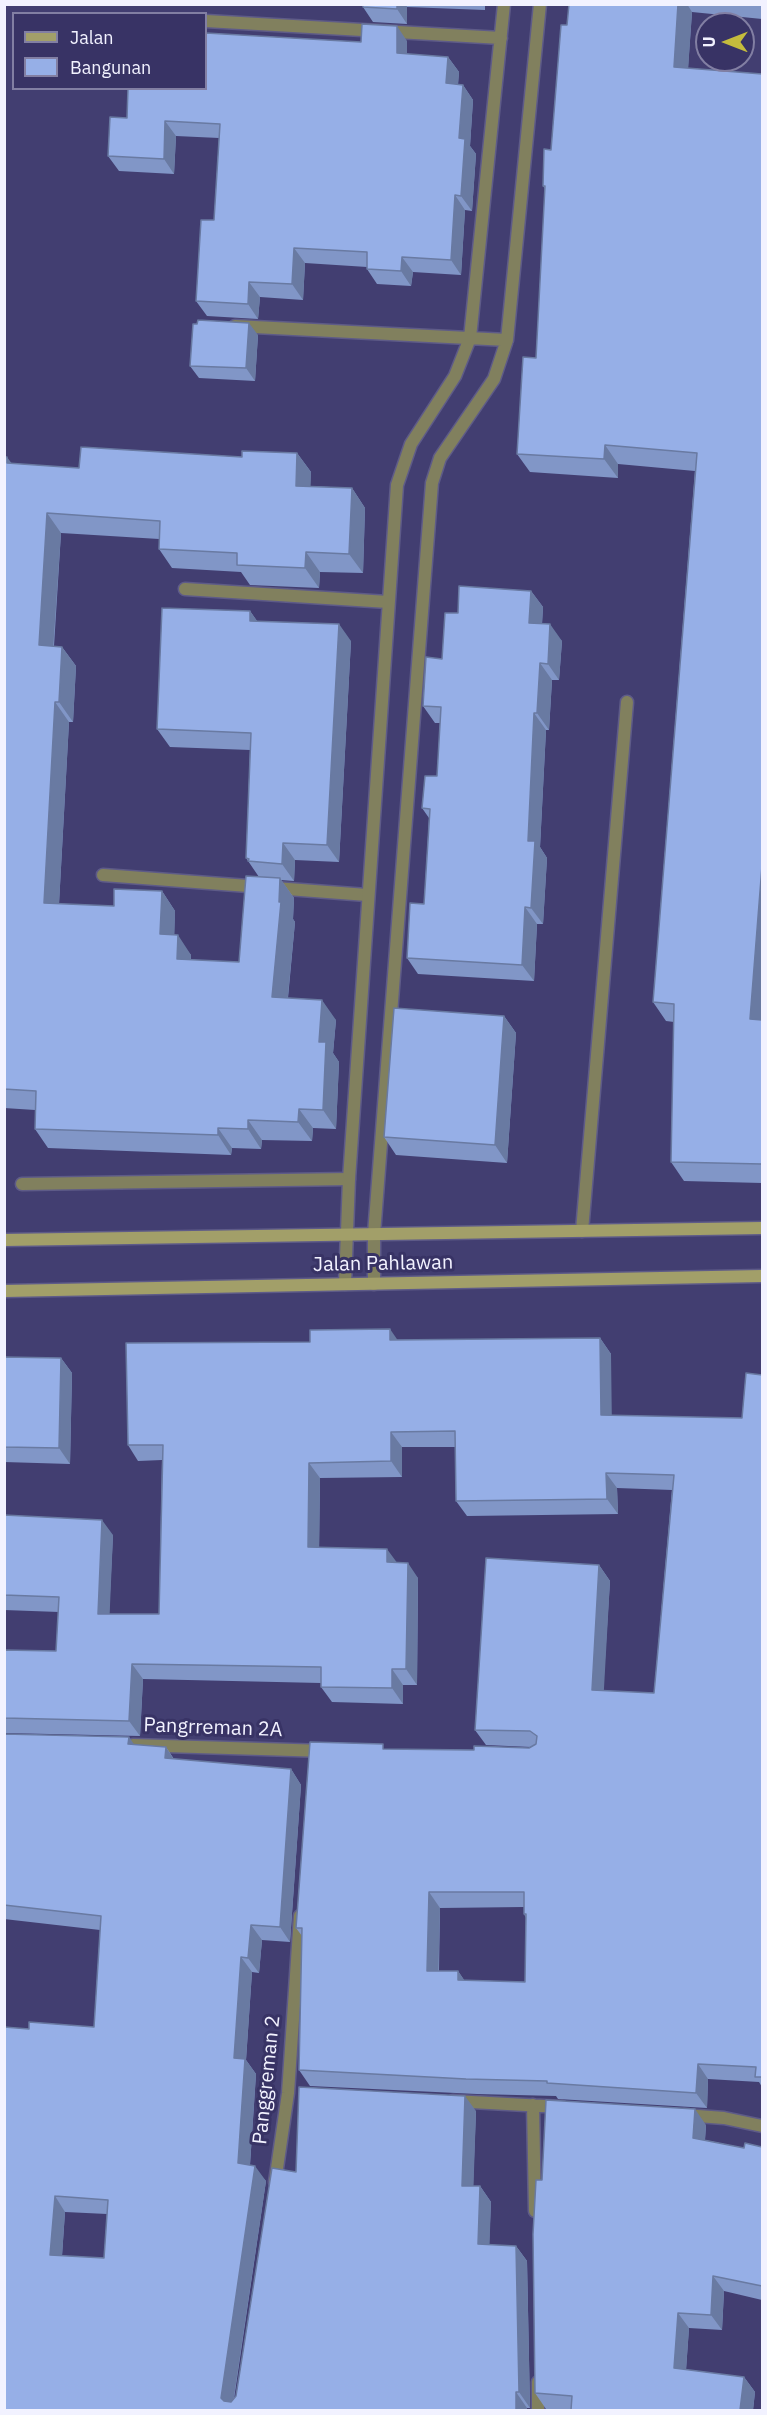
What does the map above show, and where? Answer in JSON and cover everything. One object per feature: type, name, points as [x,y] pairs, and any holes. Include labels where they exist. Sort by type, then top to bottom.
[{"type":"main road","name":"Jalan Pahlawan","points":[[4,1240],[762,1228]]},
{"type":"main road","name":"Jalan Pahlawan","points":[[4,1291],[762,1276]]},
{"type":"street","points":[[345,1284],[348,1179],[397,485],[411,444],[455,376],[470,338],[504,4]]},
{"type":"street","points":[[374,1284],[375,1234],[432,483],[440,458],[494,378],[507,340],[540,4]]},
{"type":"street","points":[[207,21],[501,38]]},
{"type":"street","points":[[224,325],[507,340]]},
{"type":"street","points":[[184,589],[388,602]]},
{"type":"street","points":[[582,1231],[627,702]]},
{"type":"street","points":[[103,875],[367,895]]},
{"type":"street","points":[[22,1184],[348,1179]]},
{"type":"street","name":"Pangrreman 2A","points":[[123,1745],[311,1756],[334,1751]]},
{"type":"street","name":"Panggreman 2","points":[[272,2199],[294,2093],[301,1904]]},
{"type":"street","points":[[440,2100],[577,2108]]},
{"type":"street","points":[[533,2105],[535,2222]]},
{"type":"street","points":[[666,2113],[724,2118],[762,2126]]},
{"type":"street","points":[[538,2364],[538,2410]]},
{"type":"building","points":[[363,4],[397,4],[397,9],[363,7]]},
{"type":"building","points":[[569,4],[678,4],[674,67],[695,69],[695,72],[762,74],[762,866],[750,1019],[762,1020],[762,1164],[671,1162],[674,1004],[653,1002],[697,453],[605,445],[604,459],[517,454],[523,357],[536,358],[545,186],[543,186],[544,149],[551,150],[561,25],[567,25]]},
{"type":"building","points":[[362,24],[397,26],[397,53],[448,57],[446,83],[463,85],[459,138],[465,139],[461,196],[455,195],[451,260],[402,257],[401,271],[367,269],[367,252],[294,248],[292,284],[249,282],[248,304],[196,301],[201,220],[214,220],[220,124],[165,121],[164,159],[108,156],[110,117],[127,118],[128,90],[207,90],[207,33],[361,42]]},
{"type":"building","points":[[198,320],[249,323],[246,368],[190,366],[193,324],[197,324]]},
{"type":"building","points":[[81,447],[242,457],[242,451],[297,453],[296,486],[352,488],[349,554],[306,552],[305,568],[237,565],[237,553],[159,549],[160,521],[47,513],[39,645],[62,647],[59,702],[55,702],[44,903],[114,906],[114,889],[162,891],[160,934],[178,935],[177,959],[239,962],[246,876],[280,878],[279,902],[281,902],[272,997],[322,1000],[319,1042],[326,1042],[323,1110],[299,1109],[298,1122],[248,1120],[248,1129],[218,1128],[218,1135],[35,1129],[36,1091],[4,1089],[4,457],[7,457],[7,463],[79,468]]},
{"type":"building","points":[[459,586],[531,591],[529,623],[550,624],[548,664],[540,663],[537,713],[534,713],[528,841],[535,841],[531,908],[525,907],[522,965],[407,958],[410,903],[424,904],[430,809],[422,808],[425,776],[437,776],[441,707],[423,706],[426,657],[442,659],[445,613],[458,613]]},
{"type":"building","points":[[162,608],[250,611],[250,621],[339,624],[327,845],[283,843],[282,864],[248,861],[249,859],[246,858],[251,733],[157,729]]},
{"type":"building","points":[[394,1008],[504,1016],[495,1145],[384,1137]]},
{"type":"building","points":[[390,1329],[390,1340],[600,1338],[601,1415],[742,1418],[746,1373],[762,1375],[762,2077],[755,2077],[756,2067],[698,2064],[696,2093],[547,2083],[547,2081],[299,2070],[302,1928],[296,1928],[310,1742],[383,1744],[383,1749],[474,1750],[474,1746],[529,1748],[536,1744],[537,1736],[530,1731],[475,1730],[486,1558],[599,1565],[592,1690],[654,1693],[674,1475],[606,1473],[607,1499],[456,1501],[455,1431],[391,1432],[391,1461],[309,1463],[308,1547],[387,1549],[387,1562],[408,1563],[406,1669],[392,1669],[392,1688],[321,1687],[321,1667],[132,1664],[129,1721],[4,1718],[4,1650],[56,1651],[59,1597],[4,1595],[4,1515],[102,1520],[98,1614],[159,1614],[163,1445],[128,1445],[126,1343],[310,1342],[310,1330]],"holes":[[[429,1892],[524,1892],[525,1982],[458,1980],[458,1971],[427,1971]]]},
{"type":"building","points":[[4,1357],[61,1358],[59,1448],[4,1447]]},
{"type":"building","points":[[4,1734],[129,1737],[128,1744],[166,1747],[165,1758],[291,1769],[280,1927],[251,1925],[248,1958],[241,1957],[234,2058],[245,2059],[238,2163],[255,2166],[221,2398],[231,2402],[236,2396],[272,2168],[296,2172],[299,2087],[465,2096],[462,2186],[480,2186],[478,2244],[516,2246],[519,2392],[516,2392],[516,2410],[4,2410],[4,2027],[29,2029],[29,2022],[94,2027],[101,1916],[4,1905]],"holes":[[[55,2196],[108,2200],[104,2258],[50,2255]]]},
{"type":"building","points":[[546,2100],[695,2109],[693,2138],[744,2148],[745,2143],[762,2147],[762,2286],[713,2276],[711,2315],[678,2313],[674,2368],[744,2377],[740,2410],[571,2410],[572,2396],[535,2393],[533,2234],[536,2180],[542,2180]]}]
